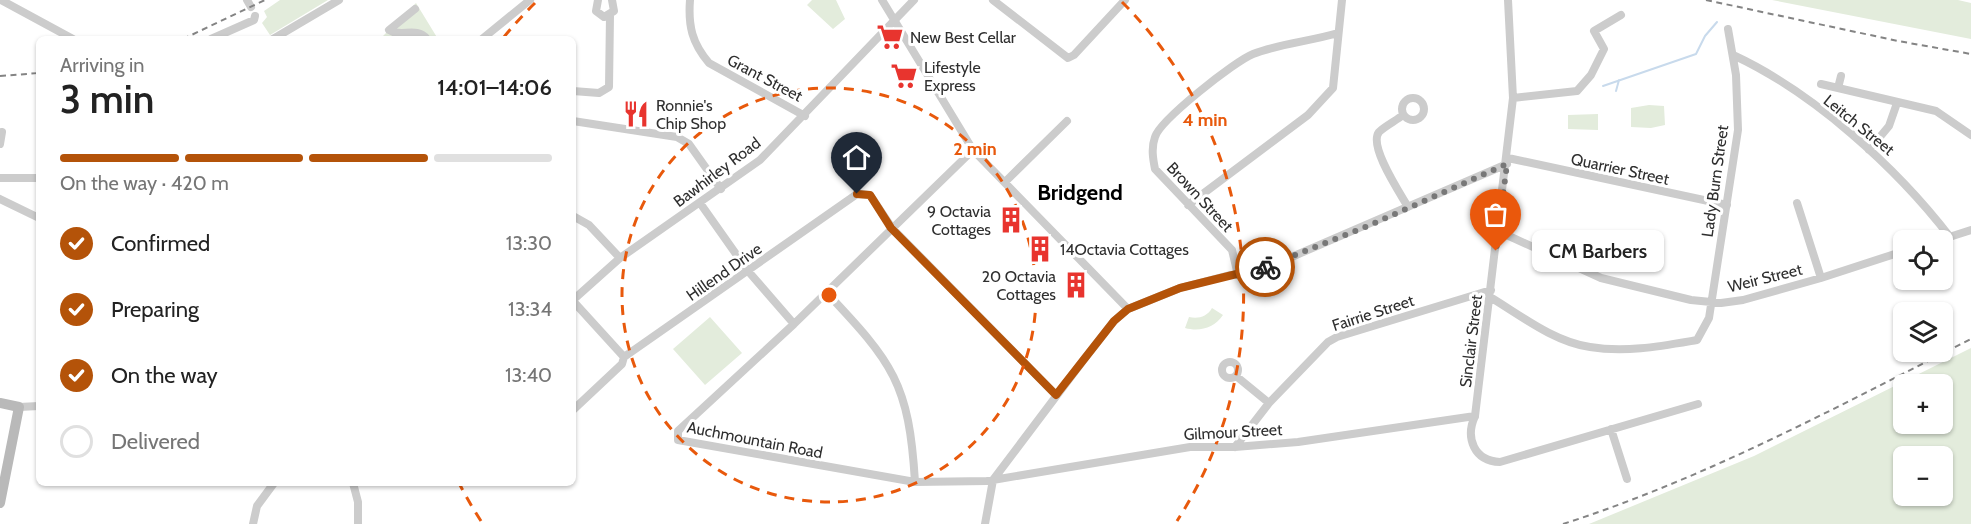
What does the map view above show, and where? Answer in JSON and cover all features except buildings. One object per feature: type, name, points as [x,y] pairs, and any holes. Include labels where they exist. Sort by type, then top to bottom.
[{"type":"main road","points":[[0,403],[19,407],[0,503]]},
{"type":"street","points":[[1,0],[67,36]]},
{"type":"street","points":[[278,36],[339,0]]},
{"type":"street","points":[[486,36],[530,0]]},
{"type":"street","points":[[598,0],[595,8],[598,14],[604,17],[610,15]]},
{"type":"street","points":[[576,91],[599,93],[609,87],[610,15],[615,8],[612,0]]},
{"type":"street","name":"Grant Street","points":[[690,0],[691,33],[699,51],[709,63],[806,116]]},
{"type":"street","points":[[882,0],[973,150],[1128,309]]},
{"type":"street","name":"Bawhirley Road","points":[[576,297],[620,258],[760,160],[806,116],[914,0]]},
{"type":"street","points":[[993,0],[1068,58],[1125,0]]},
{"type":"street","points":[[1188,205],[1308,115],[1333,88],[1342,0]]},
{"type":"street","name":"Sinclair Street","points":[[1508,0],[1513,98],[1475,416],[1469,429],[1473,445],[1482,456],[1491,461],[1509,460],[1698,404]]},
{"type":"street","points":[[415,9],[389,30],[394,33],[413,31],[425,36]]},
{"type":"street","points":[[1513,98],[1577,91],[1591,75],[1604,49],[1594,31],[1621,15]]},
{"type":"street","points":[[218,36],[254,20],[255,16]]},
{"type":"street","name":"Lady Burn Street","points":[[1490,293],[1547,331],[1589,347],[1647,349],[1697,340],[1709,318],[1738,130],[1733,55],[1728,29]]},
{"type":"street","name":"Brown Street","points":[[1238,275],[1232,250],[1155,169],[1152,154],[1155,136],[1166,121],[1239,60],[1255,53],[1338,33]]},
{"type":"street","name":"Leitch Street","points":[[1733,55],[1785,84],[1869,150],[1911,190],[1944,230]]},
{"type":"street","points":[[1839,88],[1840,76]]},
{"type":"street","points":[[1821,84],[1936,111],[1971,135]]},
{"type":"street","points":[[1869,150],[1889,126],[1897,103]]},
{"type":"street","points":[[1403,116],[1379,132],[1377,140],[1382,160],[1407,207]]},
{"type":"street","points":[[576,121],[677,137],[689,144],[721,189]]},
{"type":"street","points":[[1005,182],[1067,121]]},
{"type":"street","points":[[0,144],[2,132]]},
{"type":"street","points":[[700,203],[748,271],[794,324],[973,150]]},
{"type":"street","points":[[985,524],[993,480],[1114,321],[1128,309],[1180,288],[1238,275],[1280,262],[1507,161]]},
{"type":"street","name":"Quarrier Street","points":[[1507,161],[1727,205]]},
{"type":"street","points":[[0,178],[36,178]]},
{"type":"street","name":"Hillend Drive","points":[[576,407],[622,364],[624,357],[857,194],[870,195],[891,228]]},
{"type":"street","points":[[0,199],[36,217]]},
{"type":"street","points":[[1797,203],[1821,278]]},
{"type":"street","points":[[576,218],[589,225],[620,258]]},
{"type":"street","points":[[891,228],[1056,395]]},
{"type":"street","points":[[1953,236],[1971,230]]},
{"type":"street","name":"Weir Street","points":[[1498,231],[1601,278],[1691,300],[1743,300],[1893,255]]},
{"type":"street","points":[[826,292],[871,340],[890,366],[900,387],[912,433],[915,482]]},
{"type":"street","name":"Fairrie Street","points":[[1235,447],[1269,403],[1328,342],[1337,337],[1490,293]]},
{"type":"street","points":[[576,303],[624,357]]},
{"type":"street","name":"Auchmountain Road","points":[[794,324],[678,431],[678,440],[915,482],[993,480]]},
{"type":"street","points":[[1236,375],[1269,403]]},
{"type":"street","points":[[19,407],[36,406]]},
{"type":"street","name":"Gilmour Street","points":[[993,480],[1180,448],[1298,442],[1475,416]]},
{"type":"street","points":[[1611,429],[1627,479]]},
{"type":"street","points":[[253,524],[257,506],[272,486]]},
{"type":"street","points":[[354,486],[358,502],[358,524]]},
{"type":"green space","points":[[280,0],[328,0],[270,35],[262,23],[267,17],[264,11]]},
{"type":"green space","points":[[812,0],[836,0],[845,19],[833,29],[807,5]]},
{"type":"green space","points":[[1772,0],[1958,0],[1971,3],[1971,39]]},
{"type":"green space","points":[[416,3],[436,36],[383,36]]},
{"type":"green space","points":[[1649,105],[1664,106],[1665,125],[1651,128],[1631,127],[1631,108]]},
{"type":"green space","points":[[1598,114],[1598,130],[1568,129],[1568,115]]},
{"type":"green space","points":[[1212,308],[1223,315],[1211,326],[1201,329],[1185,328],[1189,317],[1202,317]]},
{"type":"green space","points":[[710,317],[742,353],[705,385],[673,349]]},
{"type":"green space","points":[[1971,348],[1971,524],[1589,524],[1754,456],[1893,387],[1893,434],[1953,434],[1953,374],[1919,374],[1943,362],[1953,362],[1953,357]]},
{"type":"waterway","points":[[1603,86],[1696,54],[1705,36],[1717,22]]},
{"type":"waterway","points":[[1616,91],[1619,80]]},
{"type":"railway","points":[[189,36],[265,0]]},
{"type":"railway","points":[[1706,0],[1898,41],[1971,54]]},
{"type":"railway","points":[[0,76],[36,73]]},
{"type":"railway","points":[[1563,524],[1616,506],[1720,463],[1971,339]]},
{"type":"way so far","points":[[1265,267],[1368,226],[1507,164],[1496,251]]},
{"type":"place","name":"New Best Cellar","points":[[890,37]]},
{"type":"place","name":"Lifestyle Express","points":[[904,76]]},
{"type":"place","name":"Ronnie's Chip Shop","points":[[636,114]]},
{"type":"place","name":"9 Octavia Cottages","points":[[1011,220]]},
{"type":"place","name":"14Octavia Cottages","points":[[1040,249]]},
{"type":"place","name":"CM Barbers","points":[[1496,251]]},
{"type":"place","name":"20 Octavia Cottages","points":[[1076,285]]},
{"type":"district","name":"Bridgend","points":[[1080,192]]},
{"type":"route","points":[[857,194],[863,192],[870,195],[891,228],[1056,395],[1114,321],[1128,309],[1180,288],[1265,267]]}]
